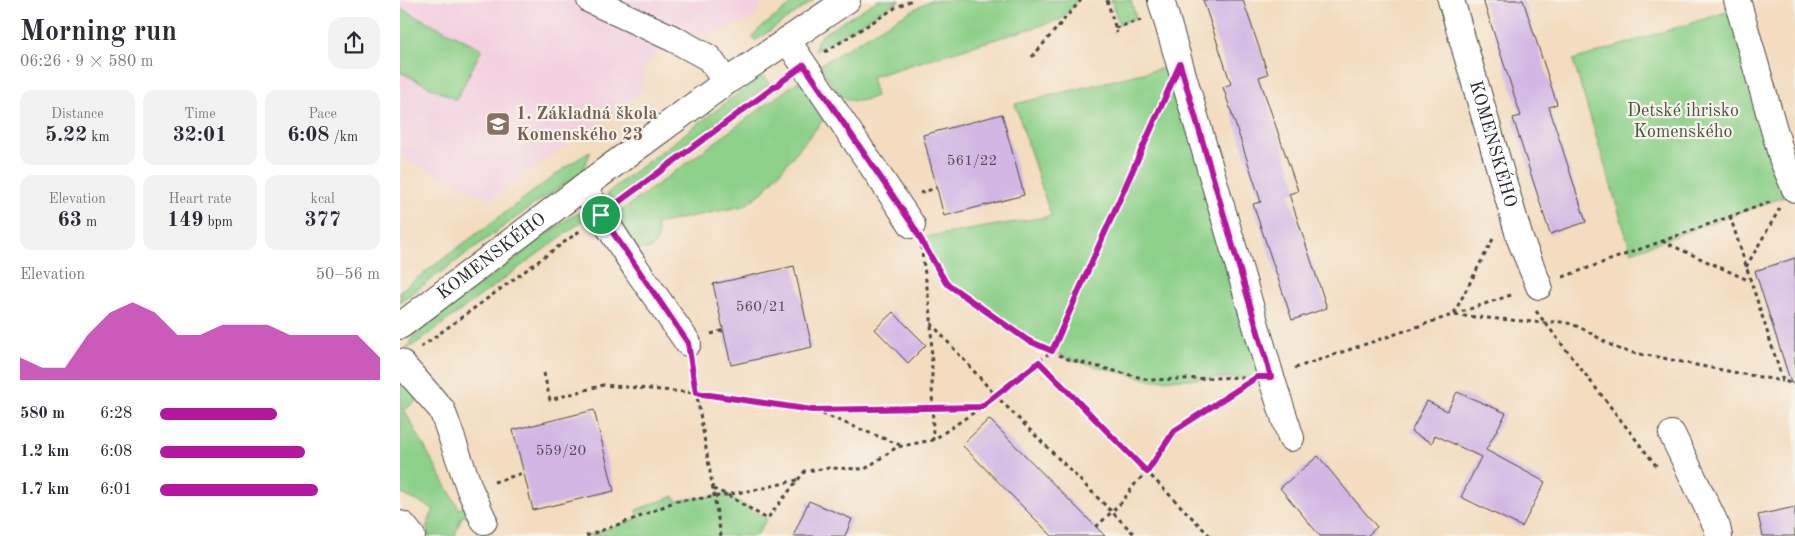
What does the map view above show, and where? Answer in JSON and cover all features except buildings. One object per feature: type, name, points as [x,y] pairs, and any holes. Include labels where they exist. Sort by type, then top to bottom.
[{"type":"street","points":[[590,0],[674,39],[708,58],[726,82]]},
{"type":"street","name":"KOMENSKÉHO","points":[[400,326],[583,187],[726,82],[846,0]]},
{"type":"street","points":[[1161,0],[1264,377],[1291,438]]},
{"type":"street","name":"KOMENSKÉHO","points":[[1451,0],[1536,296]]},
{"type":"street","points":[[1737,0],[1783,161],[1789,196]]},
{"type":"street","points":[[787,40],[912,224]]},
{"type":"street","points":[[583,187],[688,343]]},
{"type":"street","points":[[400,362],[442,410],[470,490],[484,521]]},
{"type":"street","points":[[1672,434],[1717,527],[1719,536]]},
{"type":"street","points":[[400,524],[412,536]]},
{"type":"path","points":[[400,362],[804,65],[912,0]]},
{"type":"path","points":[[1032,58],[1081,0]]},
{"type":"path","points":[[1107,0],[1117,33]]},
{"type":"path","points":[[712,489],[726,494],[767,519],[805,471],[830,468],[866,469],[897,447],[933,440],[996,396],[1052,351],[1164,100]]},
{"type":"path","points":[[1746,268],[1789,196]]},
{"type":"path","points":[[1511,206],[1453,314],[1545,323],[1564,322],[1580,327],[1619,349],[1705,368],[1795,384]]},
{"type":"path","points":[[1730,216],[1783,381]]},
{"type":"path","points":[[933,440],[931,323],[920,238],[946,283],[1027,340],[1068,359],[1150,380],[1264,377]]},
{"type":"path","points":[[1662,241],[1750,281]]},
{"type":"path","points":[[1536,296],[1545,323],[1658,468]]},
{"type":"path","points":[[931,323],[996,396],[1136,536]]},
{"type":"path","points":[[688,343],[721,536]]},
{"type":"path","points":[[1039,362],[1210,536]]},
{"type":"path","points":[[544,372],[550,400],[603,385],[696,393],[812,410],[981,407]]},
{"type":"path","points":[[1096,527],[1112,512],[1147,472],[1174,431],[1264,377]]},
{"type":"path","points":[[812,410],[902,446]]},
{"type":"path","points":[[586,536],[639,518],[676,501],[714,497],[798,480]]},
{"type":"shaded area","name":"1. Základná škola Komenského 23","points":[[400,0],[764,0],[755,17],[705,37],[674,39],[644,66],[642,92],[491,199],[400,157]]},
{"type":"green space","points":[[797,0],[814,0],[755,41],[753,36],[759,29]]},
{"type":"green space","points":[[878,0],[900,0],[815,51],[817,41],[823,34]]},
{"type":"green space","points":[[931,0],[1078,0],[1062,19],[871,77],[876,96],[855,101],[841,96],[820,65]]},
{"type":"green space","points":[[1111,0],[1131,0],[1136,18],[1119,24]]},
{"type":"green space","points":[[400,8],[482,49],[456,100],[400,72]]},
{"type":"green space","name":"Detské ihrisko Komenského","points":[[1739,8],[1795,193],[1631,252],[1573,60]]},
{"type":"green space","points":[[1180,64],[1271,377],[1150,380],[1068,359],[1027,340],[946,283],[920,238],[1051,216],[1015,104]]},
{"type":"green space","points":[[763,75],[769,84],[608,204],[608,193],[614,187]]},
{"type":"green space","points":[[804,77],[825,118],[763,192],[744,206],[656,224],[658,237],[654,245],[651,249],[638,249],[613,217]]},
{"type":"green space","points":[[591,151],[582,172],[533,205],[400,302],[400,291],[570,164]]},
{"type":"green space","points":[[584,213],[588,217],[404,352],[414,335],[425,326],[569,218]]},
{"type":"green space","points":[[400,378],[418,400],[404,410],[459,509],[472,503],[479,518],[462,516],[455,535],[457,536],[428,536],[427,525],[434,509],[400,493]]},
{"type":"green space","points":[[726,494],[767,519],[756,536],[586,536],[639,518],[636,510],[674,496],[676,501]]},
{"type":"place","name":"1. Základná škola Komenského 23","points":[[498,124]]},
{"type":"route","points":[[1180,64],[1271,377],[1257,377],[1174,431],[1147,472],[1039,362],[981,407],[812,410],[696,393],[688,343],[601,215],[804,65],[912,224],[946,283],[1027,340],[1052,351],[1180,64]]}]
